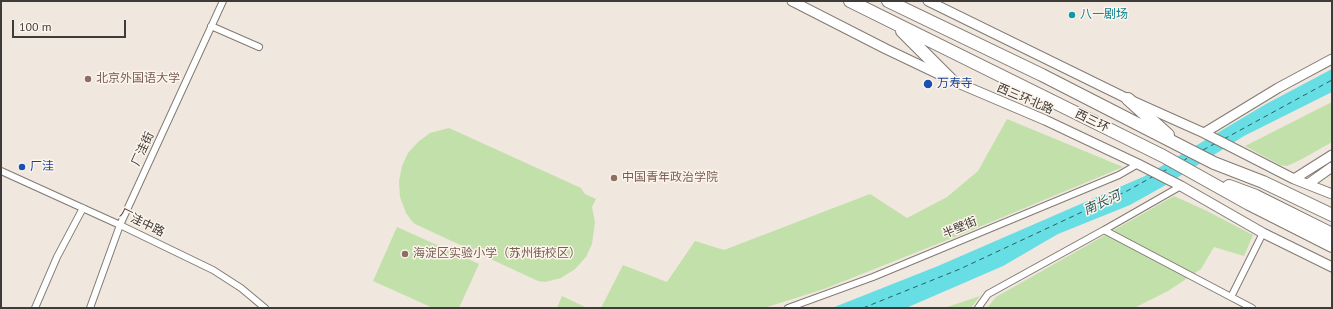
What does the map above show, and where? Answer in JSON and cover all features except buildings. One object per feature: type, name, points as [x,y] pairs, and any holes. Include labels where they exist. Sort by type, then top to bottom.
[{"type":"highway","name":"西三环","points":[[850,1],[1194,172],[1249,204],[1332,246]]},
{"type":"highway","name":"西三环","points":[[888,1],[1042,75],[1214,163],[1263,182],[1332,215]]},
{"type":"highway","points":[[894,23],[951,80]]},
{"type":"highway","points":[[1128,99],[1181,146]]},
{"type":"highway","points":[[1214,163],[1260,189],[1332,226]]},
{"type":"highway","points":[[1194,172],[1256,196],[1332,234]]},
{"type":"highway","points":[[1314,237],[1332,251]]},
{"type":"street","name":"厂洼街","points":[[90,308],[120,225],[223,1]]},
{"type":"street","name":"西三环北路","points":[[792,1],[951,80],[1045,120],[1142,166],[1263,232],[1332,267]]},
{"type":"street","points":[[928,1],[1128,99],[1204,133],[1294,179],[1332,194]]},
{"type":"street","points":[[211,26],[259,47]]},
{"type":"street","points":[[1204,133],[1278,88],[1332,60]]},
{"type":"street","points":[[1294,179],[1332,155]]},
{"type":"street","name":"半壁街","points":[[788,308],[873,277],[1142,166]]},
{"type":"street","points":[[1308,184],[1332,167]]},
{"type":"street","name":"厂洼中路","points":[[1,171],[120,225],[213,270],[241,288],[265,308]]},
{"type":"street","points":[[978,308],[988,294],[1181,186]]},
{"type":"street","points":[[35,308],[57,257],[83,208]]},
{"type":"street","points":[[1104,230],[1252,308]]},
{"type":"street","points":[[1231,297],[1263,232]]},
{"type":"green space","points":[[1332,102],[1332,142],[1302,159],[1287,166],[1280,165],[1245,146]]},
{"type":"green space","points":[[1007,119],[1123,167],[960,235],[824,289],[764,308],[601,308],[623,265],[667,282],[695,241],[724,250],[870,194],[907,218],[947,197],[978,171]]},
{"type":"green space","points":[[449,128],[581,188],[585,194],[596,199],[592,207],[595,222],[592,244],[586,257],[575,269],[561,278],[545,282],[538,281],[415,224],[411,220],[406,213],[400,197],[399,181],[402,166],[408,153],[418,142],[430,133]]},
{"type":"green space","points":[[1174,196],[1253,235],[1244,256],[1214,247],[1201,269],[1168,291],[1134,308],[987,308],[996,297]]},
{"type":"green space","points":[[397,227],[479,264],[459,308],[433,308],[373,281]]},
{"type":"green space","points":[[562,296],[587,308],[557,308]]},
{"type":"green space","points":[[980,296],[971,308],[944,308]]},
{"type":"water","name":"南长河","points":[[1332,69],[1332,92],[1244,136],[1164,186],[1130,205],[1058,234],[1003,266],[906,308],[832,308],[938,266],[1145,176],[1266,104]]},
{"type":"ferry route","points":[[1224,139],[1332,80]]},
{"type":"ferry route","points":[[1203,150],[1216,143]]},
{"type":"ferry route","points":[[1183,161],[1189,157]]},
{"type":"ferry route","points":[[1162,172],[1172,167]]},
{"type":"ferry route","points":[[863,308],[960,269],[1127,191],[1154,176]]},
{"type":"place","name":"八一剧场","points":[[1072,15]]},
{"type":"place","name":"北京外国语大学","points":[[88,79]]},
{"type":"place","name":"万寿寺","points":[[928,84]]},
{"type":"place","name":"厂洼","points":[[22,167]]},
{"type":"place","name":"中国青年政治学院","points":[[614,178]]},
{"type":"place","name":"海淀区实验小学（苏州街校区）","points":[[405,254]]}]
